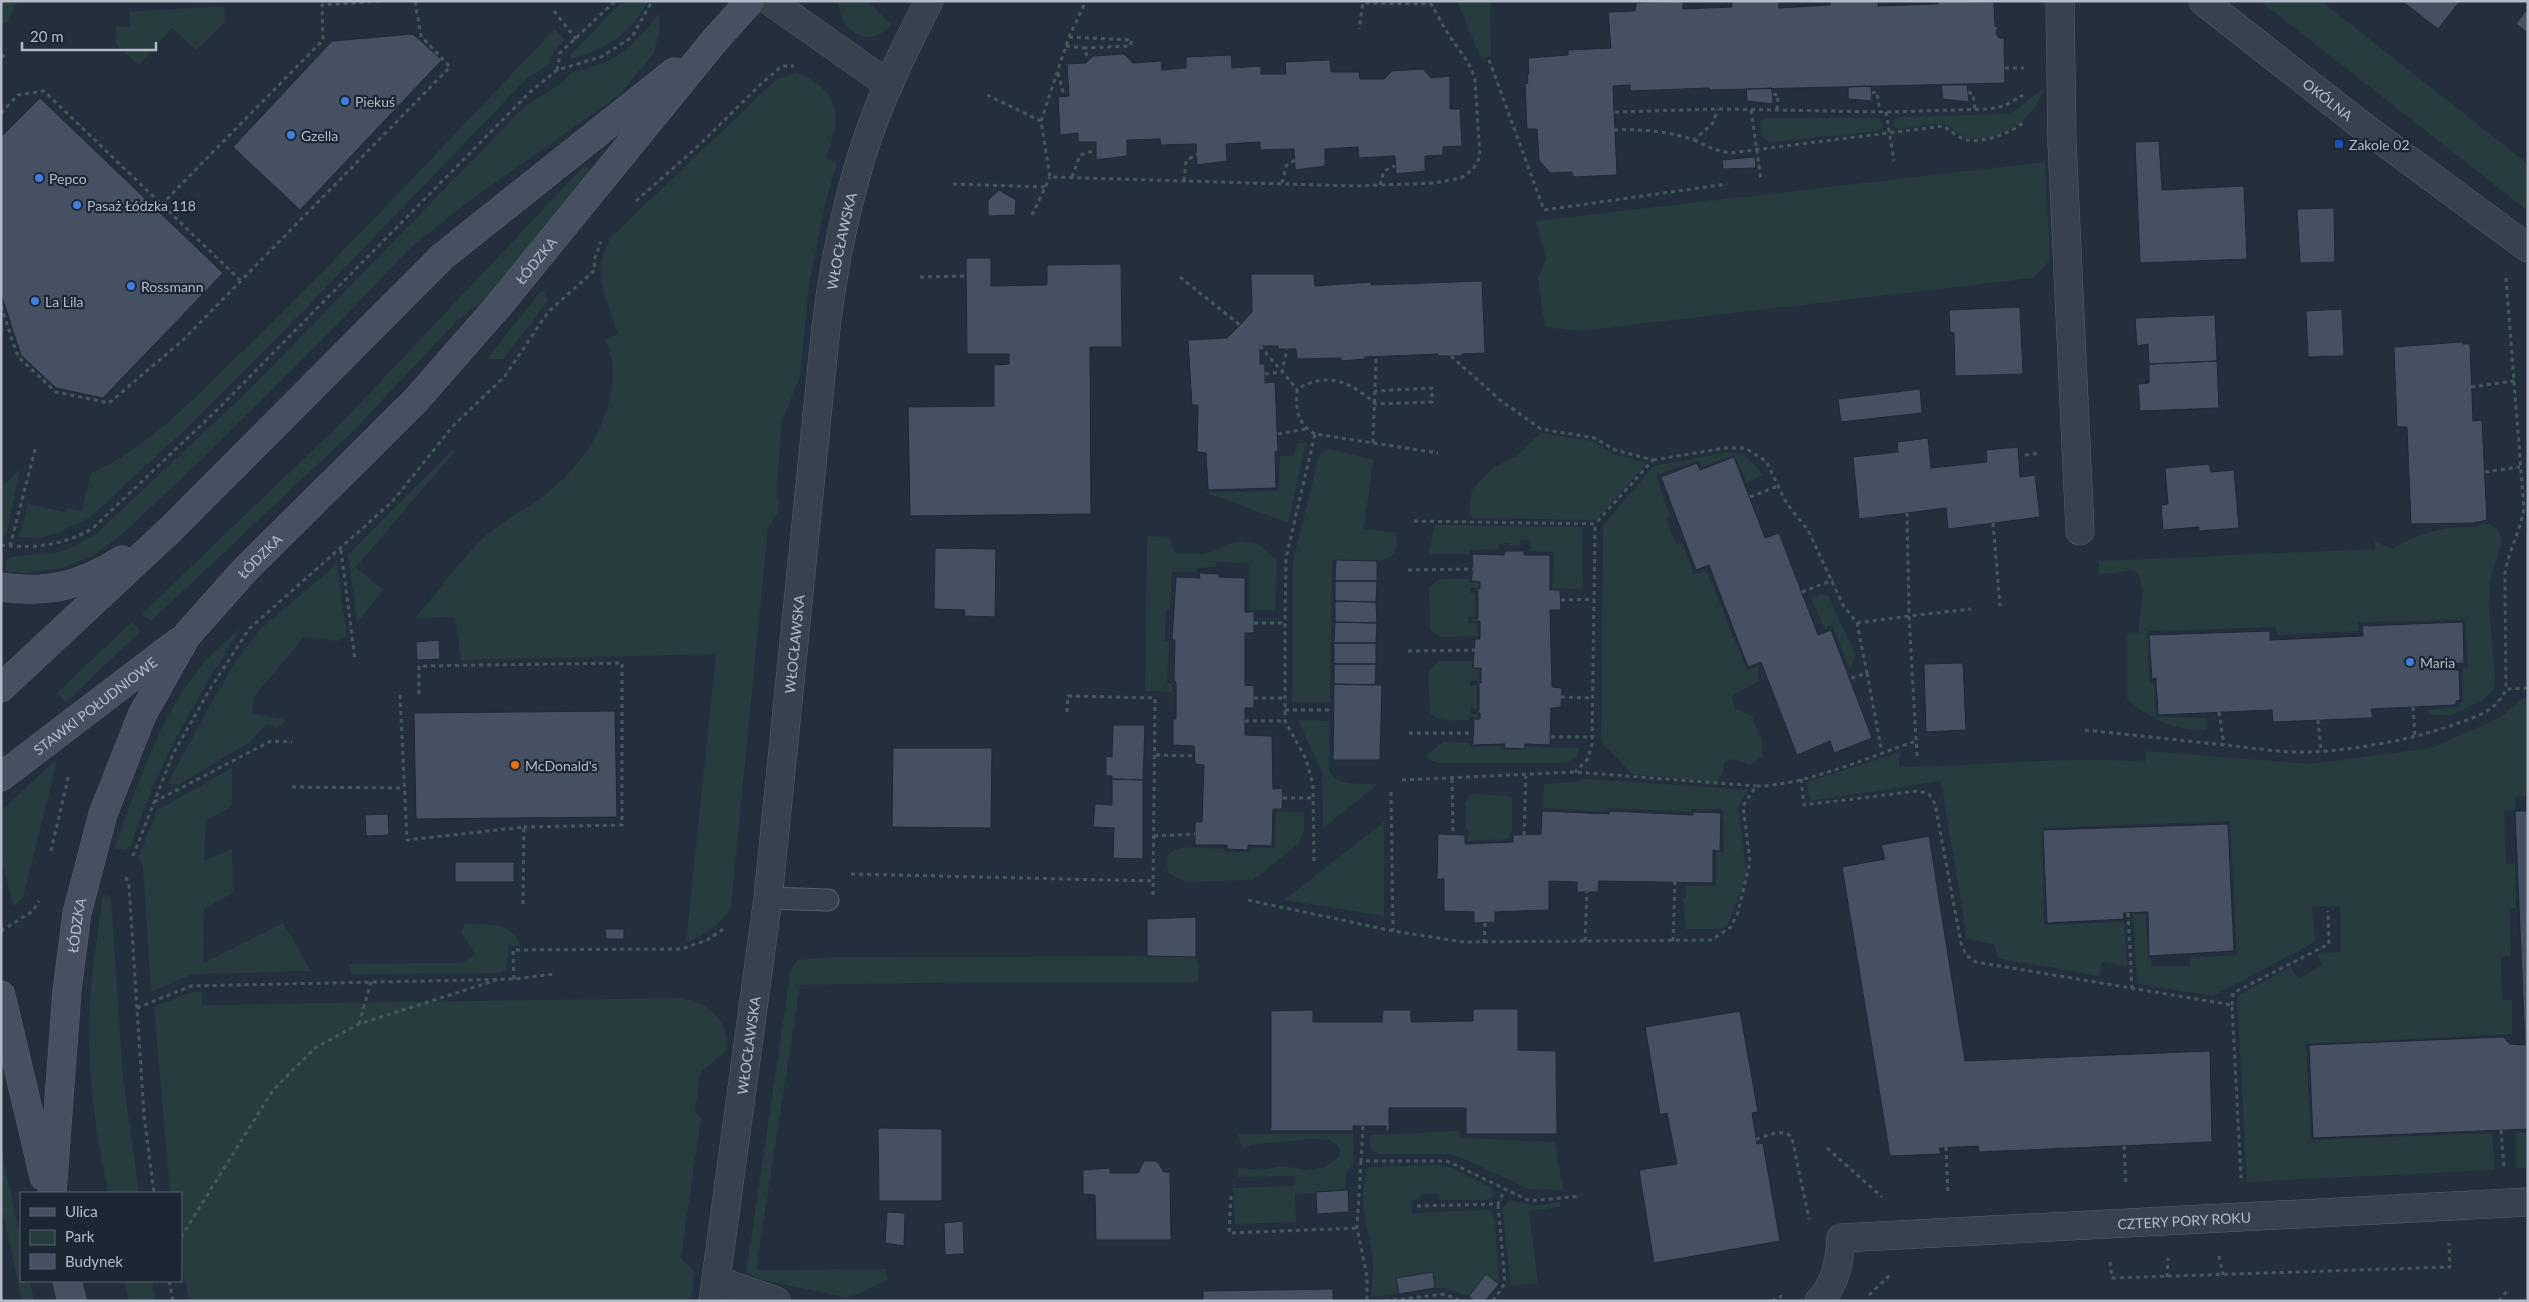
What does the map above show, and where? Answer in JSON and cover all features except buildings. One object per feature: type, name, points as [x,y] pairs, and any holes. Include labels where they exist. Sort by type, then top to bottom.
[{"type":"street","name":"ŁÓDZKA","points":[[50,1192],[68,981],[77,914],[103,814],[142,716],[187,635],[244,571],[416,400],[500,304],[715,40],[750,1]]},
{"type":"street","points":[[770,1],[889,85]]},
{"type":"street","name":"WŁOCŁAWSKA","points":[[714,1290],[766,907],[831,288],[846,212],[862,153],[889,85],[929,1]]},
{"type":"street","points":[[2060,1],[2062,142],[2080,531]]},
{"type":"street","name":"OKÓLNA","points":[[2204,1],[2361,125],[2528,248]]},
{"type":"street","name":"ŁÓDZKA","points":[[1,688],[170,530],[443,256],[715,40]]},
{"type":"street","points":[[1,587],[41,589],[72,586],[101,573],[170,530]]},
{"type":"street","name":"STAWKI POŁUDNIOWE","points":[[1,777],[187,635]]},
{"type":"street","points":[[1,996],[50,1192]]},
{"type":"street","name":"CZTERY PORY ROKU","points":[[1819,1301],[1826,1295],[1836,1272],[1841,1238],[2528,1202]]},
{"type":"street","points":[[67,1282],[72,1301]]},
{"type":"street","points":[[714,1290],[776,1301]]},
{"type":"lane","points":[[766,907],[828,900]]},
{"type":"path","points":[[161,205],[324,40],[322,5],[381,1]]},
{"type":"path","points":[[1,306],[18,357],[56,392],[109,404],[183,340],[450,67],[421,36],[415,1]]},
{"type":"path","points":[[557,70],[560,53],[615,1]]},
{"type":"path","points":[[1,545],[52,544],[80,536],[93,528],[216,411],[530,92],[557,70],[601,57],[632,37],[652,1]]},
{"type":"path","points":[[1032,215],[1050,177],[1041,121],[1069,37],[1086,1]]},
{"type":"path","points":[[1050,177],[1379,185],[1434,184],[1461,178],[1473,169],[1479,160],[1472,69],[1430,3],[1364,3],[1360,29]]},
{"type":"path","points":[[554,11],[576,39]]},
{"type":"path","points":[[1066,46],[1084,48],[1130,46],[1132,40],[1069,37]]},
{"type":"path","points":[[1084,48],[1089,60]]},
{"type":"path","points":[[1489,60],[1544,210],[1727,184]]},
{"type":"path","points":[[630,206],[695,149],[762,83],[782,66],[797,65]]},
{"type":"path","points":[[1058,72],[1064,96]]},
{"type":"path","points":[[1,113],[18,95],[44,91],[241,281]]},
{"type":"path","points":[[1872,93],[1877,92],[1880,112]]},
{"type":"path","points":[[1968,92],[1973,94],[1975,109]]},
{"type":"path","points":[[1773,94],[1778,95],[1777,110]]},
{"type":"path","points":[[1615,112],[1718,109],[1886,112],[1975,109],[2004,106],[2024,94]]},
{"type":"path","points":[[987,95],[1041,121]]},
{"type":"path","points":[[1694,140],[1714,123],[1718,109]]},
{"type":"path","points":[[1751,110],[1761,180]]},
{"type":"path","points":[[1886,112],[1894,162]]},
{"type":"path","points":[[1614,130],[1649,130],[1677,134],[1713,149],[1729,153],[1943,126],[1967,140],[1999,136],[2012,131],[2028,118]]},
{"type":"path","points":[[1072,177],[1080,154],[1096,150]]},
{"type":"path","points":[[1184,181],[1186,161],[1197,154]]},
{"type":"path","points":[[1282,183],[1286,166],[1294,160]]},
{"type":"path","points":[[1379,185],[1384,171],[1395,166]]},
{"type":"path","points":[[953,184],[1045,187]]},
{"type":"path","points":[[124,872],[135,852],[173,754],[210,689],[249,629],[392,502],[453,426],[505,376],[548,312],[595,270],[594,260],[603,238]]},
{"type":"path","points":[[2085,730],[2274,750],[2321,751],[2416,737],[2480,715],[2498,702],[2506,689],[2505,574],[2508,555],[2519,532],[2524,510],[2506,275]]},
{"type":"path","points":[[920,277],[967,276]]},
{"type":"path","points":[[1180,277],[1240,325]]},
{"type":"path","points":[[1260,346],[1297,390],[1296,411],[1306,429],[1315,434],[1438,453]]},
{"type":"path","points":[[1282,372],[1287,349]]},
{"type":"path","points":[[1451,356],[1500,400],[1541,429],[1595,438],[1615,450],[1653,460],[1725,448],[1744,448],[1766,461],[1786,504],[1808,530],[1833,580],[1843,605],[1856,623],[1882,753]]},
{"type":"path","points":[[1373,443],[1376,404],[1376,357]]},
{"type":"path","points":[[1265,374],[1282,372]]},
{"type":"path","points":[[1297,390],[1313,380],[1335,380],[1355,387],[1376,404],[1432,402],[1432,388],[1375,391]]},
{"type":"path","points":[[2471,388],[2514,381]]},
{"type":"path","points":[[1278,434],[1306,429]]},
{"type":"path","points":[[1314,861],[1313,785],[1306,759],[1285,721],[1284,698],[1286,558],[1315,434]]},
{"type":"path","points":[[10,546],[36,446]]},
{"type":"path","points":[[1575,772],[1592,752],[1595,524],[1653,460]]},
{"type":"path","points":[[2485,472],[2520,467]]},
{"type":"path","points":[[1750,497],[1778,486]]},
{"type":"path","points":[[1907,513],[1909,616],[1917,756]]},
{"type":"path","points":[[1414,521],[1595,524]]},
{"type":"path","points":[[1993,523],[2000,606]]},
{"type":"path","points":[[340,549],[355,660]]},
{"type":"path","points":[[1408,570],[1473,569]]},
{"type":"path","points":[[1802,592],[1833,580]]},
{"type":"path","points":[[1560,600],[1594,599]]},
{"type":"path","points":[[1856,623],[1970,609]]},
{"type":"path","points":[[1254,623],[1285,624]]},
{"type":"path","points":[[1408,651],[1475,650]]},
{"type":"path","points":[[400,695],[407,840],[524,827],[622,825],[622,662],[420,666],[419,694]]},
{"type":"path","points":[[1849,679],[1867,673]]},
{"type":"path","points":[[2506,689],[2528,688]]},
{"type":"path","points":[[1067,712],[1068,696],[1155,698],[1156,754],[1153,897]]},
{"type":"path","points":[[1562,697],[1593,698]]},
{"type":"path","points":[[1254,698],[1284,698]]},
{"type":"path","points":[[2413,707],[2416,737]]},
{"type":"path","points":[[1285,710],[1333,710]]},
{"type":"path","points":[[2219,712],[2224,745]]},
{"type":"path","points":[[2318,720],[2321,751]]},
{"type":"path","points":[[1245,721],[1285,721]]},
{"type":"path","points":[[1409,734],[1473,733]]},
{"type":"path","points":[[1551,737],[1593,738]]},
{"type":"path","points":[[49,860],[70,770],[66,757],[53,738]]},
{"type":"path","points":[[154,803],[271,741],[292,742]]},
{"type":"path","points":[[1402,780],[1526,776],[1575,772],[1772,786],[1801,779],[1916,741]]},
{"type":"path","points":[[1156,754],[1194,756]]},
{"type":"path","points":[[1524,836],[1526,776]]},
{"type":"path","points":[[1452,779],[1453,834]]},
{"type":"path","points":[[1801,779],[1804,805],[1918,791],[1929,794],[1935,804],[1961,943],[1966,955],[1976,962],[2232,1005]]},
{"type":"path","points":[[1248,900],[1393,931],[1446,940],[1484,943],[1711,940],[1731,927],[1738,912],[1750,862],[1743,806],[1756,786]]},
{"type":"path","points":[[292,787],[404,788]]},
{"type":"path","points":[[1391,792],[1393,931]]},
{"type":"path","points":[[1282,798],[1313,798]]},
{"type":"path","points":[[523,907],[524,827]]},
{"type":"path","points":[[1154,836],[1195,834]]},
{"type":"path","points":[[53,844],[111,860],[124,872],[129,886],[144,1114],[154,1192]]},
{"type":"path","points":[[844,874],[1153,881]]},
{"type":"path","points":[[1673,942],[1675,882]]},
{"type":"path","points":[[1585,941],[1587,892]]},
{"type":"path","points":[[1,931],[33,911],[41,893]]},
{"type":"path","points":[[514,979],[513,950],[682,949],[716,935],[735,915],[766,907]]},
{"type":"path","points":[[2241,1182],[2232,993],[2329,944],[2328,911]]},
{"type":"path","points":[[2128,913],[2132,989]]},
{"type":"path","points":[[1484,943],[1485,923]]},
{"type":"path","points":[[137,1008],[191,986],[514,979],[554,974]]},
{"type":"path","points":[[182,1235],[273,1090],[315,1048],[358,1024],[500,979]]},
{"type":"path","points":[[358,1024],[370,982]]},
{"type":"path","points":[[1363,1126],[1357,1228],[1367,1276],[1368,1301]]},
{"type":"path","points":[[2501,1130],[2504,1169]]},
{"type":"path","points":[[1756,1139],[1781,1132],[1789,1134],[1792,1138],[1807,1206]]},
{"type":"path","points":[[2124,1146],[2127,1189]]},
{"type":"path","points":[[1946,1148],[1948,1195]]},
{"type":"path","points":[[1361,1161],[1447,1161],[1530,1201],[1581,1196]]},
{"type":"path","points":[[1493,1301],[1505,1283],[1498,1204],[1505,1188]]},
{"type":"path","points":[[1230,1196],[1229,1233],[1357,1228]]},
{"type":"path","points":[[1417,1206],[1498,1204]]},
{"type":"path","points":[[2110,1255],[2112,1278],[2450,1267],[2449,1241]]},
{"type":"path","points":[[1864,1301],[1892,1274]]},
{"type":"path","points":[[169,1282],[173,1301]]},
{"type":"path","points":[[2499,1301],[2510,1290]]},
{"type":"path","points":[[1385,1301],[1445,1294],[1460,1301]]},
{"type":"green space","points":[[1,1],[18,1],[7,22],[1,23]]},
{"type":"green space","points":[[631,1],[649,1],[625,32],[595,51],[570,59],[571,54],[619,5]]},
{"type":"green space","points":[[838,1],[867,1],[892,25],[873,36],[865,37],[857,34],[844,22]]},
{"type":"green space","points":[[1457,1],[1490,1],[1491,55],[1482,60]]},
{"type":"green space","points":[[2260,1],[2321,1],[2528,164],[2528,211]]},
{"type":"green space","points":[[224,6],[225,22],[196,50],[172,28],[139,65],[116,45],[116,27],[131,27],[129,12]]},
{"type":"green space","points":[[660,13],[659,32],[654,53],[619,95],[461,207],[408,250],[337,325],[198,463],[118,538],[92,556],[62,568],[26,573],[5,571],[7,559],[11,557],[58,552],[73,547],[96,534],[253,386],[523,108],[561,83],[570,73],[601,64],[622,53]]},
{"type":"green space","points":[[555,29],[565,40],[554,50],[549,64],[525,80],[311,303],[188,427],[89,518],[55,534],[38,538],[19,537],[28,504],[65,512],[67,508],[82,511],[91,473],[112,463],[132,450],[172,419],[191,401],[284,311]]},
{"type":"green space","points":[[797,73],[822,88],[832,103],[836,121],[826,158],[837,163],[825,204],[809,285],[800,377],[782,421],[776,499],[779,501],[778,512],[768,528],[731,906],[712,929],[686,942],[716,654],[461,660],[455,617],[415,618],[481,540],[502,523],[540,499],[569,473],[592,442],[601,425],[612,389],[613,369],[606,339],[618,334],[605,296],[601,274],[605,250],[611,237],[777,79]]},
{"type":"green space","points":[[2043,89],[2033,110],[2024,119],[2004,132],[1992,136],[1969,138],[1942,124],[1899,129],[1893,125],[1895,120],[1901,117],[2010,114]]},
{"type":"green space","points":[[1769,118],[1877,118],[1881,121],[1883,127],[1879,131],[1770,142],[1761,136],[1760,121]]},
{"type":"green space","points":[[2045,162],[2050,260],[2033,278],[1578,331],[1545,327],[1538,278],[1546,259],[1536,221]]},
{"type":"green space","points":[[584,166],[591,169],[592,173],[501,286],[457,321],[351,433],[151,621],[142,614],[346,418]]},
{"type":"green space","points":[[541,291],[544,292],[548,301],[503,359],[489,359],[489,356]]},
{"type":"green space","points":[[1540,433],[1593,441],[1614,454],[1647,463],[1596,520],[1473,518],[1469,513],[1472,490],[1493,468],[1518,455]]},
{"type":"green space","points":[[1297,443],[1306,443],[1288,523],[1205,492],[1279,491],[1280,456],[1294,456]]},
{"type":"green space","points":[[1330,449],[1373,460],[1364,529],[1397,533],[1396,546],[1394,553],[1384,560],[1332,560],[1330,702],[1292,702],[1293,562],[1319,456],[1324,451]]},
{"type":"green space","points":[[452,450],[455,451],[356,567],[383,590],[357,623],[348,555]]},
{"type":"green space","points":[[1730,452],[1740,454],[1749,459],[1763,475],[1747,483],[1734,455],[1702,467],[1699,460],[1656,475],[1670,517],[1666,519],[1677,545],[1682,543],[1694,575],[1706,570],[1747,670],[1758,666],[1759,681],[1732,697],[1735,708],[1752,716],[1762,741],[1762,757],[1750,765],[1733,759],[1724,763],[1723,773],[1717,782],[1632,774],[1601,742],[1603,525],[1654,466]]},
{"type":"green space","points":[[20,469],[6,536],[1,535],[1,488]]},
{"type":"green space","points":[[2478,524],[2489,524],[2498,529],[2502,541],[2490,580],[2489,608],[2495,675],[2493,690],[2481,701],[2452,715],[2432,715],[2427,710],[2459,707],[2459,704],[2463,702],[2462,668],[2468,667],[2465,620],[2358,622],[2358,631],[2278,635],[2275,627],[2148,631],[2149,682],[2154,684],[2156,717],[2207,718],[2207,730],[2185,729],[2164,723],[2127,699],[2127,634],[2138,633],[2143,591],[2140,576],[2133,570],[2098,575],[2099,561],[2375,549],[2375,541],[2391,549],[2433,531],[2478,527]]},
{"type":"green space","points":[[1434,525],[1582,527],[1583,589],[1552,588],[1554,552],[1531,551],[1530,540],[1520,540],[1520,545],[1499,544],[1499,549],[1470,550],[1469,554],[1429,554]]},
{"type":"green space","points":[[1147,536],[1169,538],[1176,554],[1204,554],[1238,541],[1259,544],[1277,561],[1275,610],[1249,610],[1249,563],[1216,562],[1216,567],[1197,568],[1196,572],[1172,572],[1170,609],[1166,609],[1165,641],[1169,642],[1167,684],[1172,684],[1172,692],[1145,691]]},
{"type":"green space","points":[[337,564],[347,637],[338,641],[304,637],[254,697],[252,714],[286,719],[278,728],[266,724],[250,742],[178,785],[168,783],[210,705],[235,663],[259,630]]},
{"type":"green space","points":[[1442,579],[1469,579],[1470,583],[1479,583],[1479,587],[1470,588],[1470,593],[1475,593],[1475,617],[1469,616],[1468,623],[1477,624],[1478,636],[1440,637],[1430,629],[1429,588],[1435,582]]},
{"type":"green space","points":[[1821,594],[1828,596],[1856,655],[1850,669],[1832,625],[1824,628],[1811,598]]},
{"type":"green space","points":[[132,622],[141,631],[66,702],[57,693]]},
{"type":"green space","points":[[241,628],[193,706],[165,760],[131,845],[126,850],[114,848],[152,749],[177,701],[207,659]]},
{"type":"green space","points":[[1439,661],[1474,661],[1471,669],[1479,669],[1479,680],[1470,681],[1470,686],[1477,686],[1477,708],[1470,708],[1470,714],[1478,714],[1478,717],[1470,717],[1469,720],[1448,721],[1434,716],[1430,712],[1428,672]]},
{"type":"green space","points":[[2528,698],[2528,796],[2515,797],[2515,810],[2504,811],[2506,864],[2515,863],[2516,908],[2510,909],[2511,956],[2501,957],[2502,1000],[2512,1000],[2512,1034],[2306,1044],[2311,1140],[2492,1133],[2495,1170],[2247,1182],[2237,996],[2290,967],[2299,979],[2322,965],[2317,954],[2341,952],[2340,906],[2312,907],[2315,942],[2213,996],[2137,984],[2133,914],[2146,914],[2148,959],[2151,959],[2152,966],[2190,966],[2190,958],[2237,955],[2230,821],[2042,828],[2044,925],[2124,922],[2127,966],[2102,962],[2099,976],[1998,958],[1994,944],[1967,939],[1941,781],[1810,801],[1807,782],[1900,752],[1899,767],[2084,760],[2145,762],[2146,751],[2311,764],[2431,748],[2501,717],[2521,699]]},
{"type":"green space","points":[[1298,720],[1330,721],[1329,770],[1337,779],[1350,783],[1378,784],[1323,828],[1322,772]]},
{"type":"green space","points":[[1443,742],[1470,743],[1470,747],[1503,746],[1504,750],[1526,749],[1527,747],[1580,748],[1577,756],[1566,763],[1439,763],[1430,760],[1426,755]]},
{"type":"green space","points":[[53,762],[56,765],[23,898],[13,906],[1,858],[1,811]]},
{"type":"green space","points":[[232,768],[232,806],[206,821],[204,861],[232,849],[233,893],[204,909],[203,963],[283,923],[311,971],[193,974],[151,992],[143,866],[138,857],[158,810]]},
{"type":"green space","points":[[1585,779],[1748,790],[1738,807],[1747,876],[1727,926],[1718,929],[1686,929],[1683,898],[1686,898],[1686,886],[1716,886],[1716,852],[1724,852],[1723,809],[1692,809],[1692,812],[1608,808],[1607,812],[1543,808],[1544,784],[1573,782]]},
{"type":"green space","points":[[1471,794],[1509,796],[1512,798],[1512,832],[1510,832],[1509,839],[1468,841],[1469,830],[1466,829],[1466,806],[1464,805]]},
{"type":"green space","points":[[1276,812],[1304,812],[1304,830],[1298,844],[1253,880],[1185,882],[1169,873],[1166,862],[1169,854],[1174,850],[1193,847],[1224,849],[1225,852],[1250,852],[1251,848],[1275,848]]},
{"type":"green space","points":[[1384,822],[1384,916],[1284,900]]},
{"type":"green space","points":[[103,894],[111,897],[123,1077],[139,1192],[108,1192],[92,1096],[89,1057],[89,1020],[93,966]]},
{"type":"green space","points":[[465,924],[490,924],[498,926],[505,928],[517,938],[521,946],[509,946],[506,970],[501,973],[352,974],[348,964],[462,963],[475,954],[461,932]]},
{"type":"green space","points":[[828,957],[1196,957],[1199,965],[1198,982],[977,982],[800,985],[756,1270],[886,1269],[888,1280],[848,1298],[758,1279],[746,1273],[791,969],[797,960]]},
{"type":"green space","points":[[192,992],[202,992],[202,1005],[680,998],[708,1008],[720,1021],[724,1029],[728,1049],[700,1073],[695,1112],[701,1118],[681,1258],[695,1272],[691,1301],[189,1301],[182,1268],[182,1192],[170,1192],[154,1007]]},
{"type":"green space","points":[[1459,1131],[1460,1138],[1555,1142],[1563,1190],[1528,1189],[1458,1156],[1448,1154],[1379,1154],[1373,1151],[1370,1144],[1370,1135]]},
{"type":"green space","points":[[2528,1132],[2528,1168],[2516,1168],[2516,1133]]},
{"type":"green space","points":[[1238,1134],[1353,1134],[1354,1163],[1346,1174],[1345,1192],[1295,1194],[1296,1222],[1235,1224],[1233,1188],[1295,1186],[1295,1176],[1238,1177],[1238,1168],[1260,1170],[1282,1166],[1305,1170],[1325,1167],[1340,1156],[1340,1147],[1330,1140],[1315,1139],[1252,1144],[1242,1149]]},
{"type":"green space","points":[[1,1150],[20,1236],[20,1282],[30,1282],[34,1301],[22,1301],[1,1204]]},
{"type":"green space","points":[[1440,1165],[1453,1168],[1490,1187],[1493,1196],[1487,1200],[1440,1200],[1439,1194],[1420,1194],[1420,1199],[1412,1200],[1412,1213],[1487,1210],[1493,1213],[1499,1284],[1486,1275],[1469,1296],[1443,1288],[1435,1288],[1432,1272],[1396,1278],[1399,1294],[1371,1297],[1373,1262],[1363,1202],[1365,1178],[1369,1167]]},
{"type":"green space","points":[[1510,1200],[1536,1206],[1560,1202],[1560,1207],[1529,1211],[1538,1283],[1511,1286],[1502,1208]]},
{"type":"green space","points":[[125,1282],[152,1282],[155,1301],[129,1301]]},
{"type":"place","name":"Piekuś","points":[[345,101]]},
{"type":"place","name":"Gzella","points":[[291,135]]},
{"type":"place","name":"Zakole 02","points":[[2339,144]]},
{"type":"place","name":"Pepco","points":[[39,178]]},
{"type":"place","name":"Pasaż Łódzka 118","points":[[77,205]]},
{"type":"place","name":"Rossmann","points":[[131,286]]},
{"type":"place","name":"La Lila","points":[[35,301]]},
{"type":"place","name":"Maria","points":[[2410,662]]},
{"type":"place","name":"McDonald's","points":[[515,765]]}]
